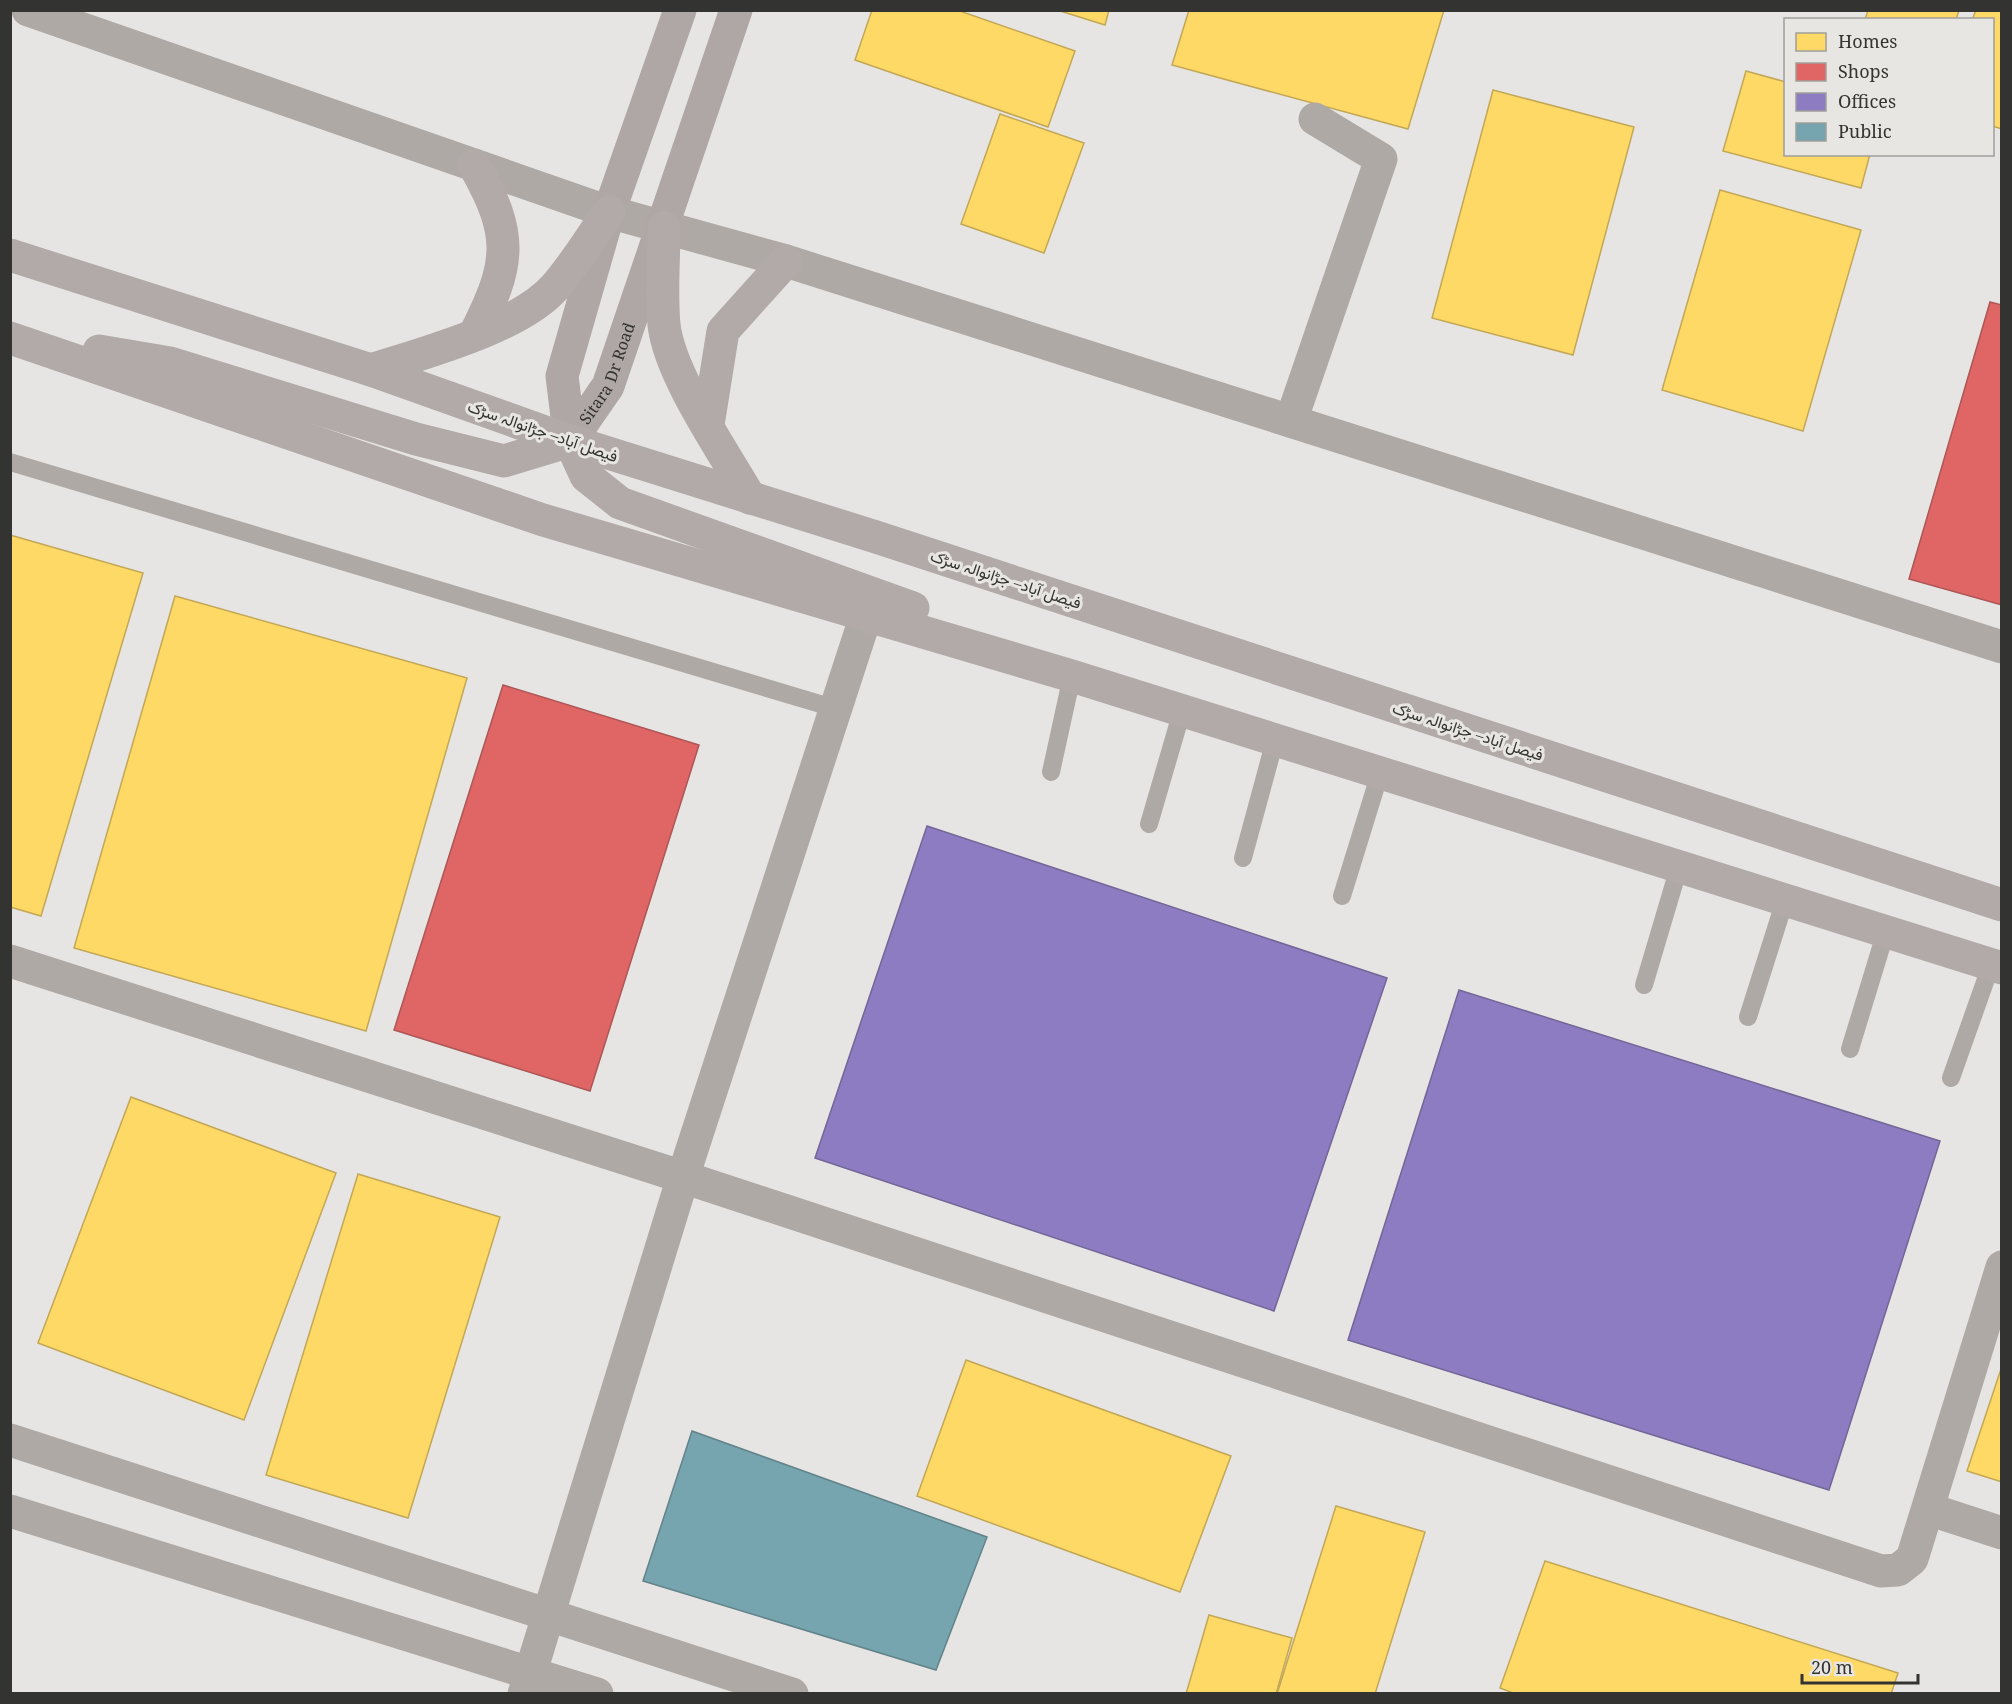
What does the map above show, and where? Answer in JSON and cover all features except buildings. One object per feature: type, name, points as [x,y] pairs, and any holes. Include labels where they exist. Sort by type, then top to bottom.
[{"type":"main road","points":[[474,165],[492,196],[503,227],[504,259],[491,303],[475,334]]},
{"type":"main road","points":[[371,370],[475,334],[517,316],[554,289],[609,212]]},
{"type":"main road","points":[[664,228],[664,325],[681,377],[750,498]]},
{"type":"main road","name":"فیصل آباد– جڑانوالہ سڑک","points":[[10,255],[371,370],[570,441],[2001,905]]},
{"type":"main road","points":[[708,425],[723,331],[786,261]]},
{"type":"main road","points":[[10,337],[170,363],[416,439],[504,461],[570,441],[586,476],[620,503],[870,605],[949,640],[1072,676],[1996,966]]},
{"type":"main road","points":[[10,337],[543,520],[870,605]]},
{"type":"street","points":[[28,10],[609,212],[786,261],[2001,647]]},
{"type":"street","name":"Sitara Dr Road","points":[[570,441],[562,376],[609,212],[680,10]]},
{"type":"street","name":"Sitara Dr Road","points":[[570,441],[608,386],[664,228],[736,10]]},
{"type":"street","points":[[1291,421],[1381,159],[1315,119]]},
{"type":"street","points":[[527,1683],[683,1177],[870,605]]},
{"type":"street","points":[[10,961],[683,1177],[1881,1571],[1898,1570],[1912,1559],[2001,1267]]},
{"type":"street","points":[[10,1440],[792,1694]]},
{"type":"street","points":[[1928,1509],[2001,1533]]},
{"type":"street","points":[[10,1511],[527,1683],[597,1694]]},
{"type":"lane","points":[[10,462],[837,709]]},
{"type":"lane","points":[[1051,772],[1072,676]]},
{"type":"lane","points":[[1149,824],[1182,711]]},
{"type":"lane","points":[[1243,858],[1275,740]]},
{"type":"lane","points":[[1342,896],[1380,773]]},
{"type":"lane","points":[[1644,985],[1679,867]]},
{"type":"lane","points":[[1748,1017],[1785,900]]},
{"type":"lane","points":[[1850,1049],[1886,931]]},
{"type":"lane","points":[[1951,1078],[1996,966]]}]
